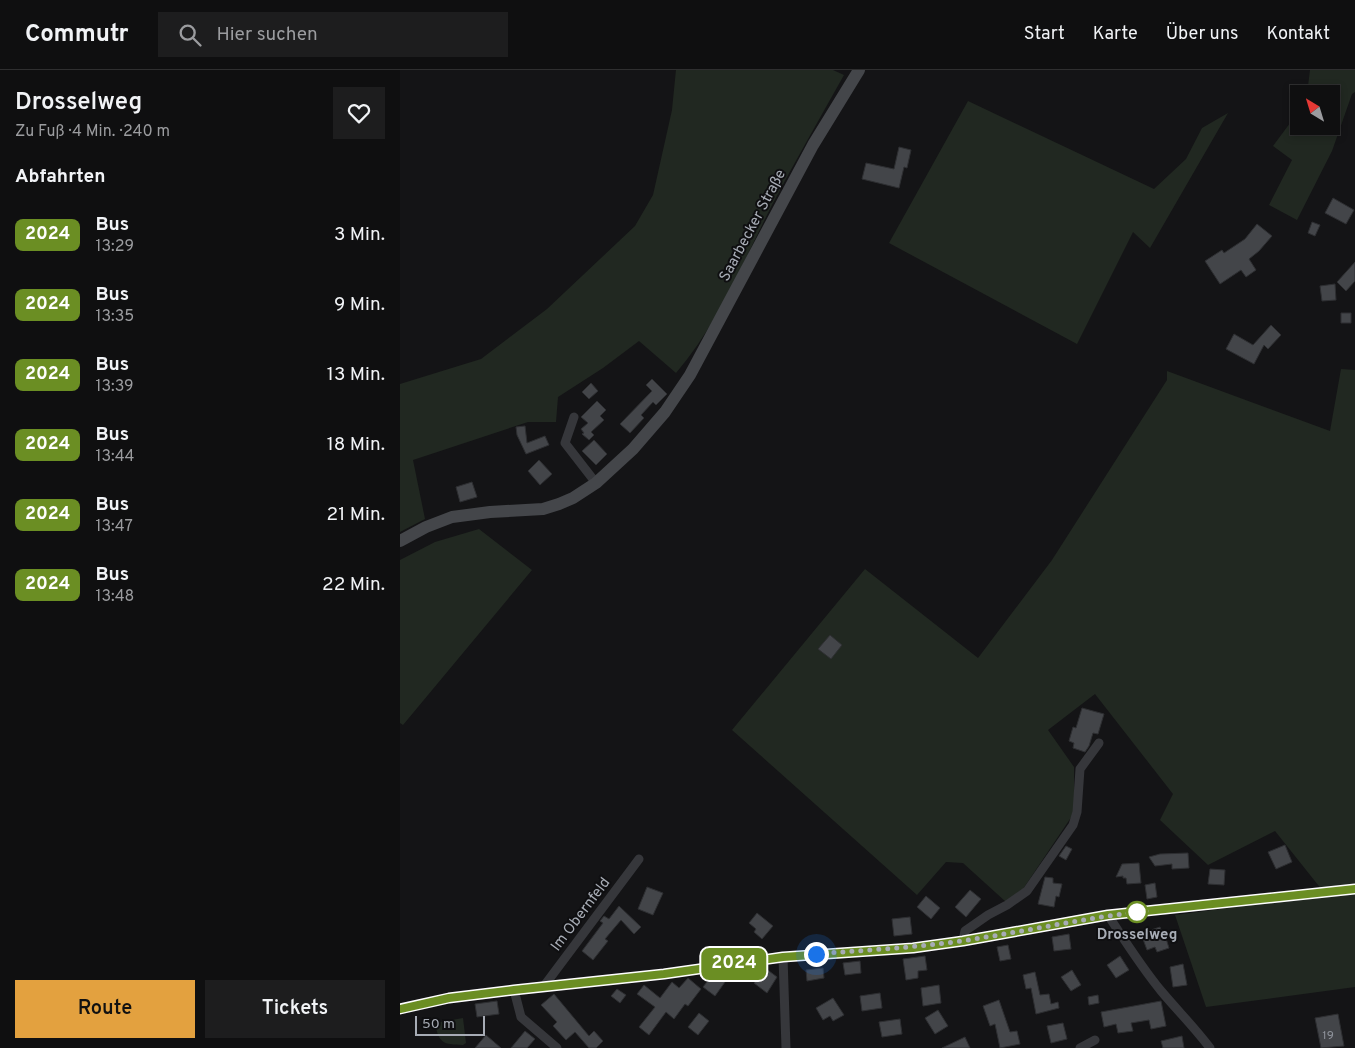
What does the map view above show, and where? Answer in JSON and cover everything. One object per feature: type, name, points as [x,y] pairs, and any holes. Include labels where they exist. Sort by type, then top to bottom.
[{"type":"main road","name":"Saarbecker Straße","points":[[400,541],[426,527],[452,517],[490,512],[543,509],[573,498],[596,483],[639,443],[676,398],[813,145],[859,70]]},
{"type":"street","points":[[574,417],[565,443],[596,483]]},
{"type":"street","points":[[963,941],[965,931],[1027,891],[1073,825],[1077,812],[1080,769],[1099,743]]},
{"type":"street","name":"Im Obernfeld","points":[[544,986],[639,859]]},
{"type":"street","points":[[400,1009],[449,998],[664,974],[783,957],[913,948],[1108,915],[1355,889]]},
{"type":"street","points":[[1108,915],[1130,950],[1162,992],[1193,1025],[1210,1048]]},
{"type":"street","points":[[783,957],[786,1048]]},
{"type":"street","points":[[514,990],[521,1017],[557,1048]]},
{"type":"street","points":[[1080,1048],[1094,1040]]},
{"type":"shaded area","points":[[676,70],[833,70],[844,75],[772,205],[717,313],[705,334],[676,373],[639,341],[603,368],[558,397],[556,422],[528,422],[413,460],[425,519],[400,532],[400,384],[481,359],[547,309],[635,226],[653,195],[672,110]]},
{"type":"shaded area","points":[[1310,70],[1355,70],[1355,92],[1352,94],[1340,128],[1340,85],[1308,85]]},
{"type":"shaded area","points":[[968,101],[1154,189],[1186,159],[1202,128],[1228,113],[1150,248],[1133,232],[1077,344],[889,243]]},
{"type":"shaded area","points":[[1290,123],[1290,135],[1338,135],[1332,151],[1297,220],[1269,205],[1292,160],[1273,146]]},
{"type":"shaded area","points":[[1341,369],[1355,370],[1355,987],[1206,1007],[1175,915],[1326,895],[1275,831],[1208,865],[1160,820],[1173,794],[1095,694],[1048,730],[1074,767],[1074,813],[1023,889],[1006,902],[963,863],[946,862],[917,895],[732,730],[865,569],[978,658],[1052,560],[1167,380],[1167,371],[1330,431]]},
{"type":"shaded area","points":[[479,529],[532,570],[403,725],[400,723],[400,560],[435,542]]},
{"type":"shaded area","points":[[463,1018],[466,1043],[456,1045],[443,1042],[438,1035],[435,1023]]},
{"type":"building","points":[[899,147],[911,150],[907,168],[904,167],[899,188],[862,179],[866,163],[894,169]]},
{"type":"building","points":[[1333,198],[1354,210],[1346,224],[1325,213]]},
{"type":"building","points":[[1312,222],[1320,225],[1315,236],[1308,233]]},
{"type":"building","points":[[1257,224],[1272,236],[1249,259],[1256,270],[1246,277],[1241,270],[1220,284],[1205,261],[1222,250],[1224,253],[1245,239]]},
{"type":"building","points":[[1355,262],[1355,281],[1346,291],[1337,282]]},
{"type":"building","points":[[1335,284],[1336,300],[1322,301],[1320,286]]},
{"type":"building","points":[[1341,313],[1351,313],[1351,323],[1341,323]]},
{"type":"building","points":[[1271,325],[1281,335],[1268,349],[1264,345],[1254,364],[1226,349],[1234,334],[1253,345]]},
{"type":"building","points":[[652,379],[667,394],[656,405],[653,402],[641,415],[644,418],[630,433],[620,424],[652,391],[646,385]]},
{"type":"building","points":[[591,383],[598,391],[589,399],[582,392]]},
{"type":"building","points":[[597,401],[606,410],[600,416],[604,420],[591,432],[594,435],[589,440],[582,434],[584,433],[581,429],[588,423],[581,417]]},
{"type":"building","points":[[525,426],[527,443],[545,436],[549,445],[526,454],[517,435],[516,427]]},
{"type":"building","points":[[594,440],[607,454],[596,465],[582,451]]},
{"type":"building","points":[[539,460],[552,474],[540,485],[528,471]]},
{"type":"building","points":[[472,482],[477,497],[460,502],[456,487]]},
{"type":"building","points":[[830,635],[842,645],[831,659],[818,649]]},
{"type":"building","points":[[1082,708],[1104,714],[1098,734],[1093,733],[1085,752],[1073,748],[1074,743],[1069,741],[1073,727],[1076,728]]},
{"type":"building","points":[[1285,845],[1292,862],[1276,869],[1268,852]]},
{"type":"building","points":[[1066,846],[1072,849],[1066,860],[1059,856]]},
{"type":"building","points":[[1188,853],[1189,868],[1172,869],[1172,864],[1155,866],[1149,857],[1160,854]]},
{"type":"building","points":[[1139,863],[1141,883],[1127,884],[1126,878],[1123,878],[1123,876],[1116,877],[1122,864]]},
{"type":"building","points":[[1210,869],[1225,870],[1224,885],[1208,884]]},
{"type":"building","points":[[1045,877],[1053,878],[1053,883],[1062,884],[1059,897],[1056,896],[1054,907],[1038,904]]},
{"type":"building","points":[[1155,883],[1157,897],[1147,899],[1145,885]]},
{"type":"building","points":[[647,887],[663,893],[653,915],[638,909]]},
{"type":"building","points":[[970,890],[981,899],[966,917],[955,907]]},
{"type":"building","points":[[926,896],[940,908],[931,919],[917,907]]},
{"type":"building","points":[[619,906],[641,927],[634,934],[621,920],[605,939],[608,941],[593,960],[582,951],[603,923],[600,921],[604,916],[609,919]]},
{"type":"building","points":[[757,913],[773,926],[762,939],[754,932],[756,929],[749,923]]},
{"type":"building","points":[[910,917],[912,934],[894,936],[892,919]]},
{"type":"building","points":[[1160,927],[1162,933],[1164,932],[1169,948],[1157,952],[1155,947],[1147,950],[1143,939],[1153,936],[1151,930]]},
{"type":"building","points":[[1069,934],[1071,949],[1054,951],[1052,937]]},
{"type":"building","points":[[1008,945],[1011,959],[1000,961],[997,947]]},
{"type":"building","points":[[925,956],[927,970],[918,971],[918,978],[906,980],[903,959]]},
{"type":"building","points":[[1120,956],[1129,970],[1116,978],[1107,965]]},
{"type":"building","points":[[860,961],[861,973],[845,975],[843,963]]},
{"type":"building","points":[[1183,964],[1187,985],[1173,987],[1170,967]]},
{"type":"building","points":[[765,968],[777,977],[767,993],[754,983]]},
{"type":"building","points":[[823,968],[824,978],[807,981],[806,970]]},
{"type":"building","points":[[1072,970],[1081,985],[1071,991],[1061,977]]},
{"type":"building","points":[[1035,972],[1040,995],[1049,994],[1051,1004],[1058,1002],[1059,1008],[1036,1014],[1031,988],[1026,989],[1023,975]]},
{"type":"building","points":[[714,973],[725,982],[715,996],[703,987]]},
{"type":"building","points":[[688,978],[701,989],[688,1006],[685,1004],[674,1019],[666,1012],[649,1035],[639,1027],[655,1007],[637,994],[644,985],[660,998],[672,982],[679,988]]},
{"type":"building","points":[[939,985],[941,1003],[923,1006],[921,988]]},
{"type":"building","points":[[617,989],[626,995],[620,1003],[611,996]]},
{"type":"building","points":[[880,993],[882,1008],[862,1011],[860,996]]},
{"type":"building","points":[[554,994],[589,1036],[594,1031],[603,1041],[596,1048],[589,1048],[575,1032],[566,1040],[553,1026],[557,1022],[541,1005]]},
{"type":"building","points":[[1098,995],[1099,1003],[1089,1005],[1088,997]]},
{"type":"building","points":[[833,998],[844,1015],[833,1021],[830,1016],[823,1020],[816,1008]]},
{"type":"building","points":[[999,1000],[1010,1032],[1017,1031],[1020,1044],[1000,1048],[995,1024],[990,1026],[983,1006]]},
{"type":"building","points":[[497,1001],[499,1014],[477,1017],[475,1004]]},
{"type":"building","points":[[1161,1001],[1166,1026],[1151,1029],[1149,1020],[1131,1023],[1133,1031],[1118,1033],[1116,1024],[1104,1027],[1101,1012]]},
{"type":"building","points":[[938,1010],[948,1026],[935,1034],[925,1018]]},
{"type":"building","points":[[699,1013],[709,1021],[698,1035],[688,1027]]},
{"type":"building","points":[[1338,1014],[1344,1046],[1321,1048],[1315,1018]]},
{"type":"building","points":[[900,1019],[902,1034],[882,1037],[879,1022]]},
{"type":"building","points":[[1063,1023],[1067,1039],[1051,1043],[1047,1026]]},
{"type":"building","points":[[525,1031],[535,1039],[527,1048],[511,1048]]},
{"type":"building","points":[[486,1035],[501,1048],[475,1048]]},
{"type":"building","points":[[1182,1036],[1184,1048],[1163,1048],[1161,1041]]},
{"type":"building","points":[[965,1037],[970,1048],[942,1048]]},
{"type":"bus line","name":"2024","points":[[400,1009],[449,998],[664,974],[783,957],[913,948],[1108,915],[1355,889]]},
{"type":"place","name":"Drosselweg","points":[[1137,912]]},
{"type":"route","points":[[816,954],[913,948],[1108,915],[1146,911],[1137,912]]}]
